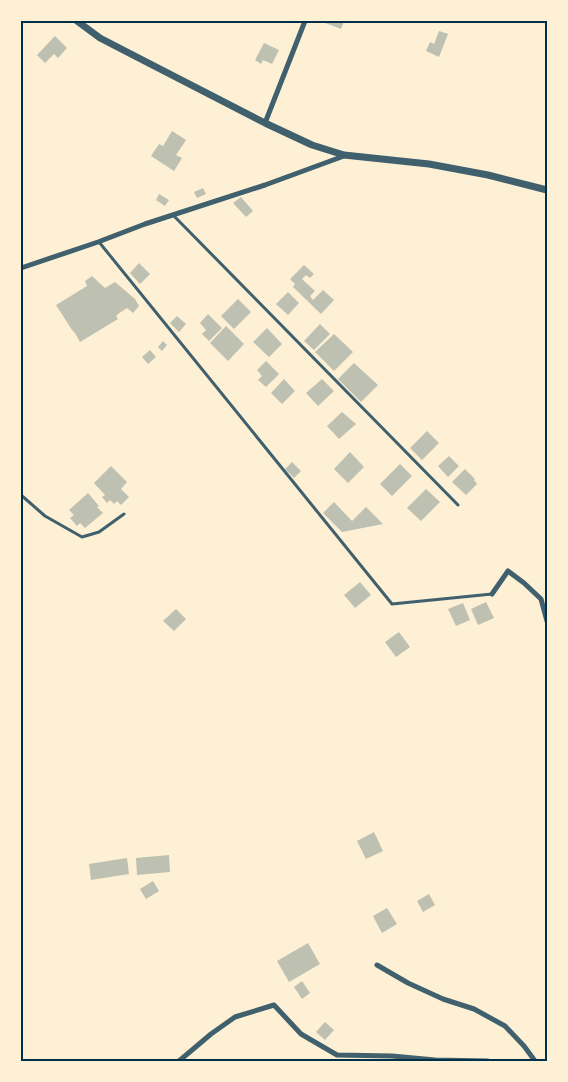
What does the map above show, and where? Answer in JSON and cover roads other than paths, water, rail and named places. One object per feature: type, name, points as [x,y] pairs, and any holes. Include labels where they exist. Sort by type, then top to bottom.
[{"type":"street","points":[[77,21],[100,38],[265,123],[312,145],[344,156],[429,164],[488,175],[547,190]]},
{"type":"street","points":[[265,123],[305,21]]},
{"type":"street","points":[[21,268],[145,224],[265,185],[344,156]]},
{"type":"street","points":[[492,594],[508,571],[524,583],[540,599],[547,621]]},
{"type":"street","points":[[377,965],[408,983],[443,999],[474,1009],[505,1026],[535,1061]]},
{"type":"street","points":[[178,1061],[210,1034],[235,1017],[274,1005],[301,1034],[338,1055],[488,1061]]},
{"type":"lane","points":[[173,215],[458,505]]},
{"type":"lane","points":[[98,242],[392,604],[492,594]]},
{"type":"lane","points":[[21,495],[45,516],[82,537],[100,532],[124,514]]}]
